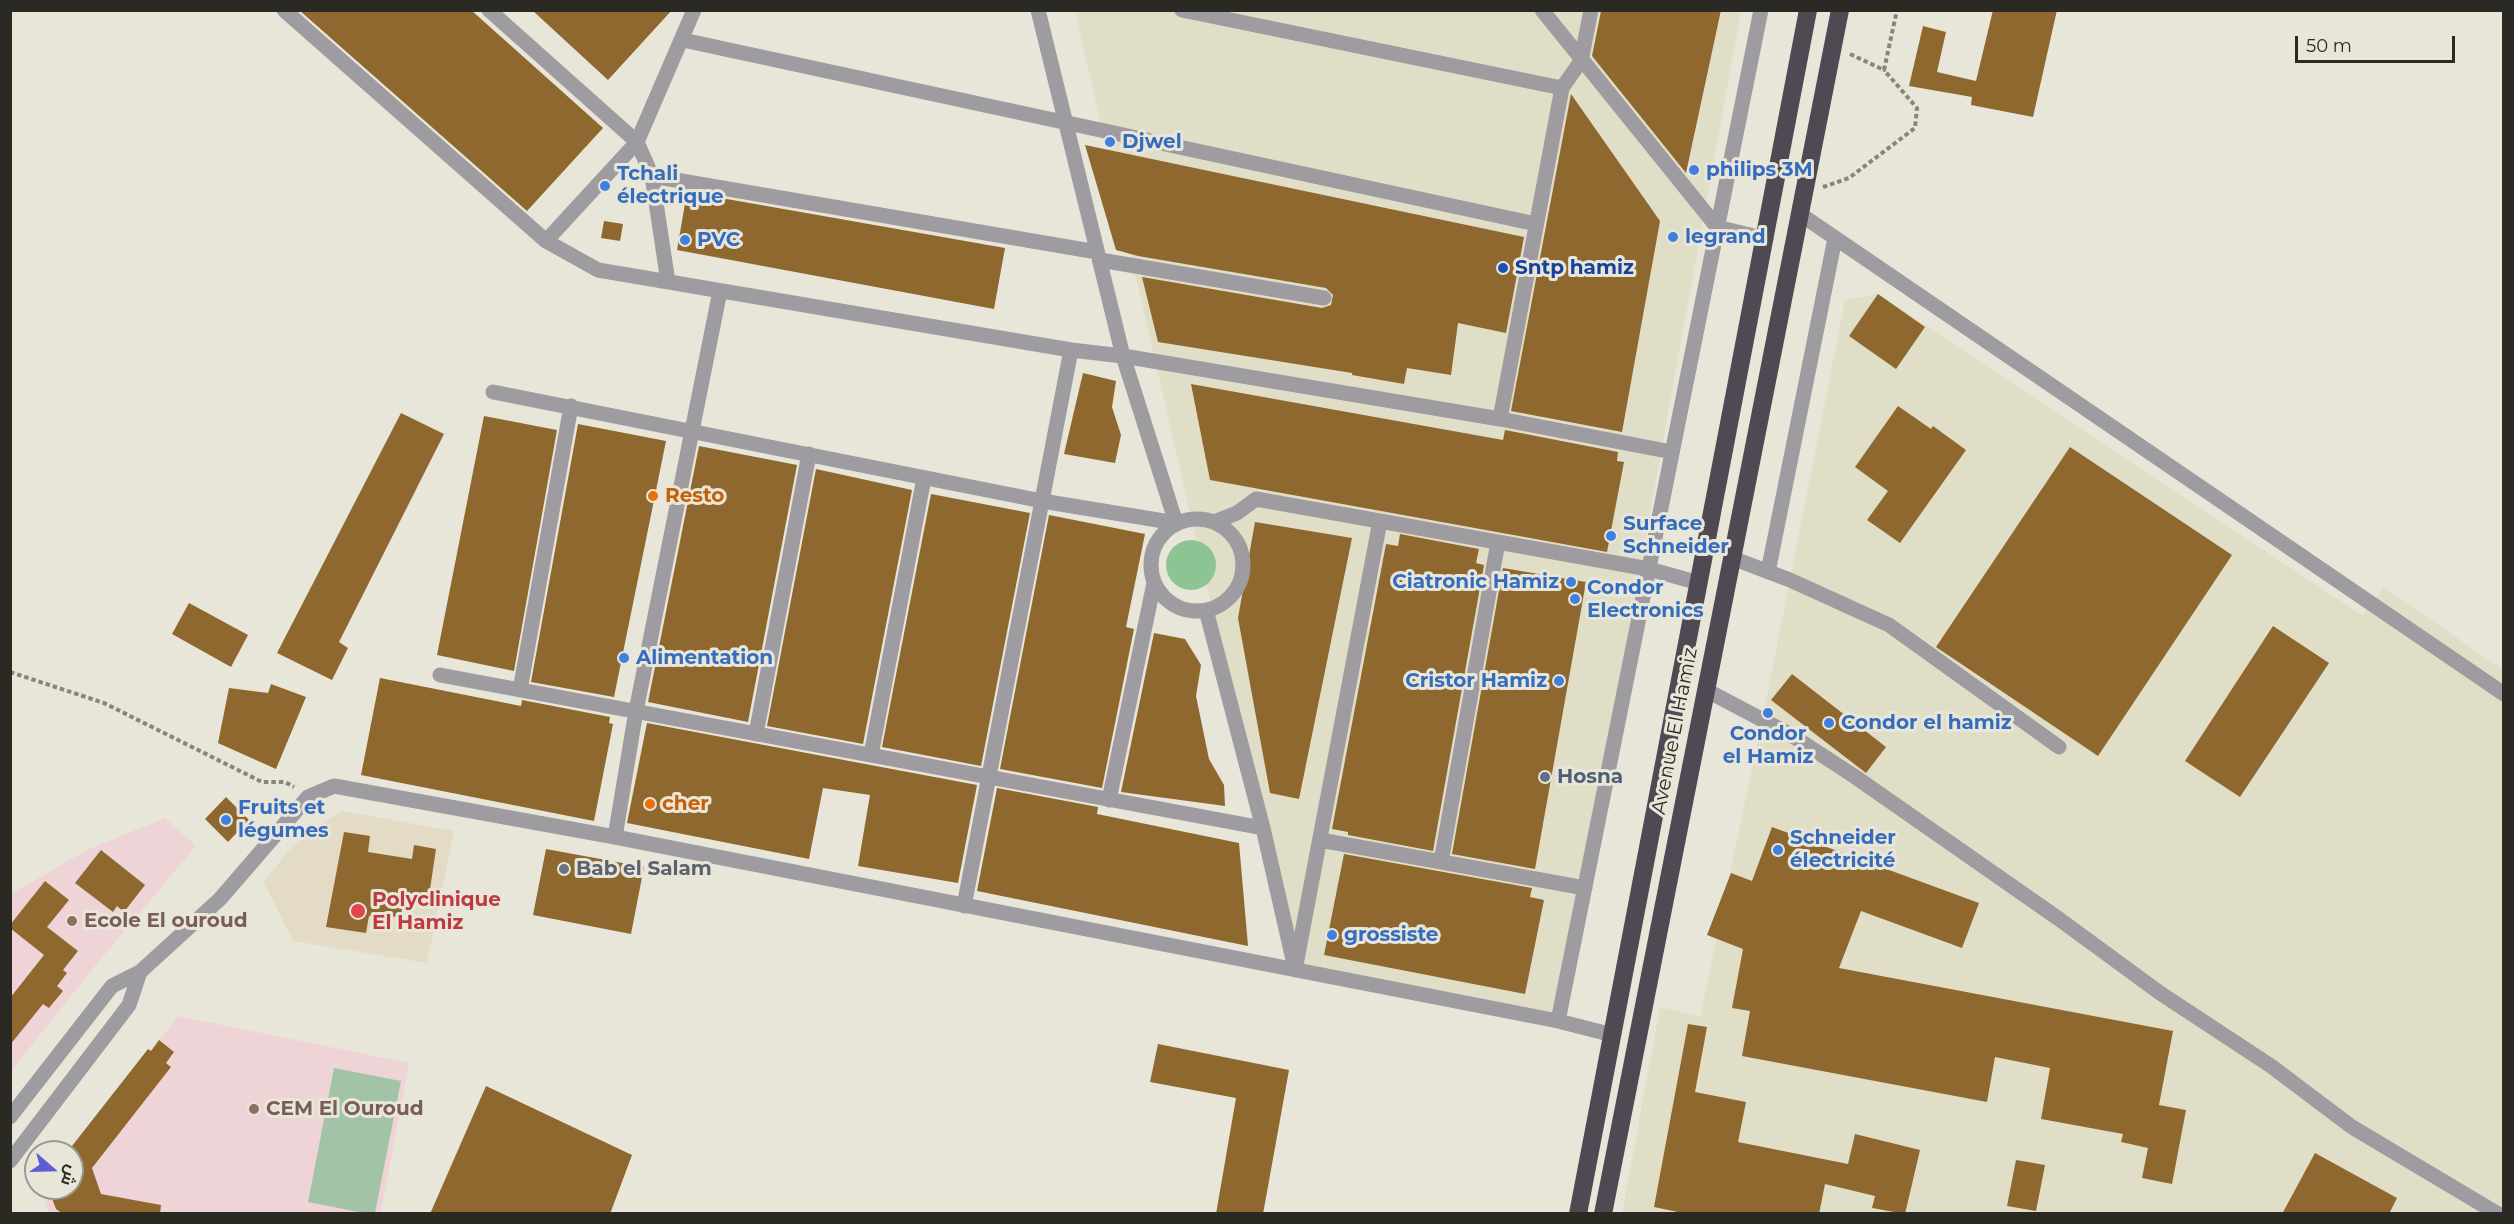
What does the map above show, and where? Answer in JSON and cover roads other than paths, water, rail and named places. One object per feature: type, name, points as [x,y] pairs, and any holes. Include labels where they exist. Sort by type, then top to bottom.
[{"type":"highway","points":[[1578,1214],[1808,10]]},
{"type":"highway","name":"Avenue El Hamiz","points":[[1603,1214],[1840,10]]},
{"type":"street","points":[[284,10],[546,241],[598,270],[1071,350],[1123,356],[1500,419],[1672,452]]},
{"type":"street","points":[[489,10],[637,142],[652,176],[668,282]]},
{"type":"street","points":[[546,241],[637,142],[694,10]]},
{"type":"street","points":[[1038,10],[1123,356],[1176,524]]},
{"type":"street","points":[[1182,10],[1562,88]]},
{"type":"street","points":[[1542,10],[1717,227],[1766,238]]},
{"type":"street","points":[[1500,419],[1562,88],[1581,61],[1591,10]]},
{"type":"street","points":[[1558,1021],[1761,10]]},
{"type":"street","points":[[683,40],[1536,224]]},
{"type":"street","points":[[652,176],[1324,298]]},
{"type":"street","points":[[1800,214],[2504,694]]},
{"type":"street","points":[[1768,572],[1835,238]]},
{"type":"street","points":[[615,837],[636,711],[720,291]]},
{"type":"street","points":[[964,906],[1071,350]]},
{"type":"street","points":[[493,392],[1042,501],[1176,524]]},
{"type":"street","points":[[520,690],[571,406]]},
{"type":"street","points":[[756,734],[809,454]]},
{"type":"street","points":[[871,755],[924,478]]},
{"type":"street","points":[[1214,522],[1237,513],[1256,498],[1649,569],[1699,583]]},
{"type":"street","points":[[1190,519],[1214,522],[1228,531],[1239,545],[1243,561],[1241,578],[1234,592],[1222,604],[1206,610],[1181,609],[1165,598],[1154,583],[1150,565],[1153,548],[1163,533],[1176,524],[1190,519]]},
{"type":"street","points":[[1295,970],[1380,521]]},
{"type":"street","points":[[1441,862],[1497,542]]},
{"type":"street","points":[[1732,558],[1889,625],[2059,747]]},
{"type":"street","points":[[1109,800],[1154,583]]},
{"type":"street","points":[[1206,610],[1263,828],[1295,970]]},
{"type":"street","points":[[440,675],[1263,828]]},
{"type":"street","points":[[1706,690],[1791,735],[1845,770],[2060,919],[2160,993],[2271,1066],[2352,1127],[2498,1214]]},
{"type":"street","points":[[10,1117],[112,986],[140,972],[220,900],[308,796],[334,786],[615,837],[1558,1021],[1613,1035]]},
{"type":"street","points":[[1320,840],[1585,888]]},
{"type":"street","points":[[10,1161],[129,1005],[140,972]]},
{"type":"place","name":"Djwel","points":[[1110,142]]},
{"type":"place","name":"philips 3M","points":[[1694,170]]},
{"type":"place","name":"Tchali électrique","points":[[605,186]]},
{"type":"place","name":"legrand","points":[[1673,237]]},
{"type":"place","name":"PVC","points":[[685,240]]},
{"type":"place","name":"Sntp hamiz","points":[[1503,268]]},
{"type":"place","name":"Resto","points":[[653,496]]},
{"type":"place","name":"Surface Schneider","points":[[1611,536]]},
{"type":"place","name":"Ciatronic Hamiz","points":[[1571,582]]},
{"type":"place","name":"Condor Electronics","points":[[1575,599]]},
{"type":"place","name":"Alimentation","points":[[624,658]]},
{"type":"place","name":"Cristor Hamiz","points":[[1559,681]]},
{"type":"place","name":"Condor el Hamiz","points":[[1768,713]]},
{"type":"place","name":"Condor el hamiz","points":[[1829,723]]},
{"type":"place","name":"Hosna","points":[[1545,777]]},
{"type":"place","name":"cher","points":[[650,804]]},
{"type":"place","name":"Fruits et légumes","points":[[226,820]]},
{"type":"place","name":"Schneider électricité","points":[[1778,850]]},
{"type":"place","name":"Bab el Salam","points":[[564,869]]},
{"type":"place","name":"Polyclinique El Hamiz","points":[[358,911]]},
{"type":"place","name":"Ecole El ouroud","points":[[72,921]]},
{"type":"place","name":"grossiste","points":[[1332,935]]},
{"type":"place","name":"CEM El Ouroud","points":[[254,1109]]}]
